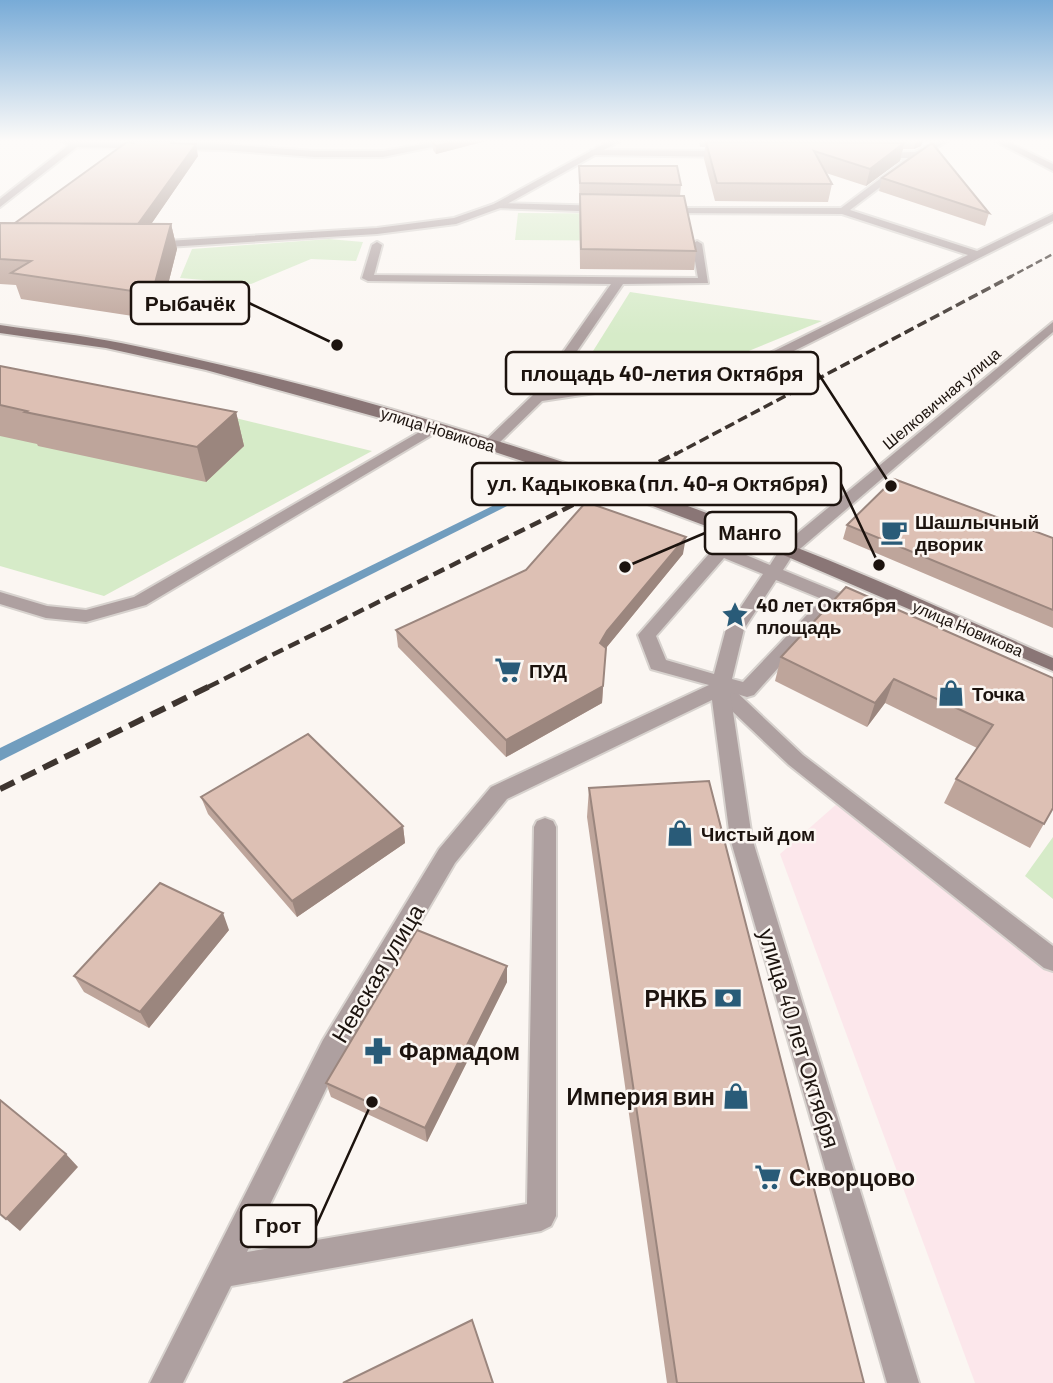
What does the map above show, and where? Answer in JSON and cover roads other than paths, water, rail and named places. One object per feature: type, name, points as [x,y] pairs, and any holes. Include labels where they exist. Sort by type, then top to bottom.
[{"type":"main road","name":"улица Новикова","points":[[0,329],[119,347],[301,389],[435,427],[788,550],[1053,664]]},
{"type":"street","points":[[136,245],[377,231],[456,221],[497,206],[621,210]]},
{"type":"street","points":[[843,211],[850,206]]},
{"type":"street","points":[[648,210],[843,211],[980,255]]},
{"type":"street","points":[[538,398],[755,365],[1053,217]]},
{"type":"street","points":[[377,245],[368,278],[618,282],[704,281],[698,244]]},
{"type":"street","points":[[489,445],[538,398],[618,282]]},
{"type":"street","name":"Шелковичная улица","points":[[788,550],[1053,326]]},
{"type":"street","points":[[0,598],[47,612],[86,616],[140,601],[435,427]]},
{"type":"street","points":[[720,685],[735,629],[788,550]]},
{"type":"street","points":[[721,551],[834,597],[747,690],[720,685],[657,664],[647,635],[721,551]]},
{"type":"street","points":[[720,685],[796,760],[1053,960]]},
{"type":"street","name":"Невская улица","points":[[166,1383],[332,1049],[447,856],[499,793],[720,685]]},
{"type":"street","name":"улица 40 лет Октября","points":[[720,685],[741,838],[903,1383]]},
{"type":"street","points":[[220,1272],[541,1216],[545,827]]},
{"type":"waterway","points":[[0,755],[531,490]]},
{"type":"railway","points":[[1008,278],[1053,254]]},
{"type":"railway","points":[[674,455],[1012,276]]},
{"type":"railway","points":[[208,687],[677,453]]},
{"type":"railway","points":[[0,789],[212,685]]},
{"type":"place","name":"Рыбачёк","points":[[337,345]]},
{"type":"place","name":"площадь 40-летия Октября","points":[[891,486]]},
{"type":"place","name":"Шашлычный дворик","points":[[894,532]]},
{"type":"place","name":"ул. Кадыковка (пл. 40-я Октября)","points":[[879,565]]},
{"type":"place","name":"Манго","points":[[625,567]]},
{"type":"place","name":"40 лет Октября площадь","points":[[735,615]]},
{"type":"place","name":"ПУД","points":[[508,670]]},
{"type":"place","name":"Точка","points":[[951,693]]},
{"type":"place","name":"Чистый дом","points":[[680,833]]},
{"type":"place","name":"РНКБ","points":[[728,998]]},
{"type":"place","name":"Фармадом","points":[[378,1051]]},
{"type":"place","name":"Империя вин","points":[[736,1096]]},
{"type":"place","name":"Грот","points":[[372,1102]]},
{"type":"place","name":"Скворцово","points":[[768,1177]]}]
